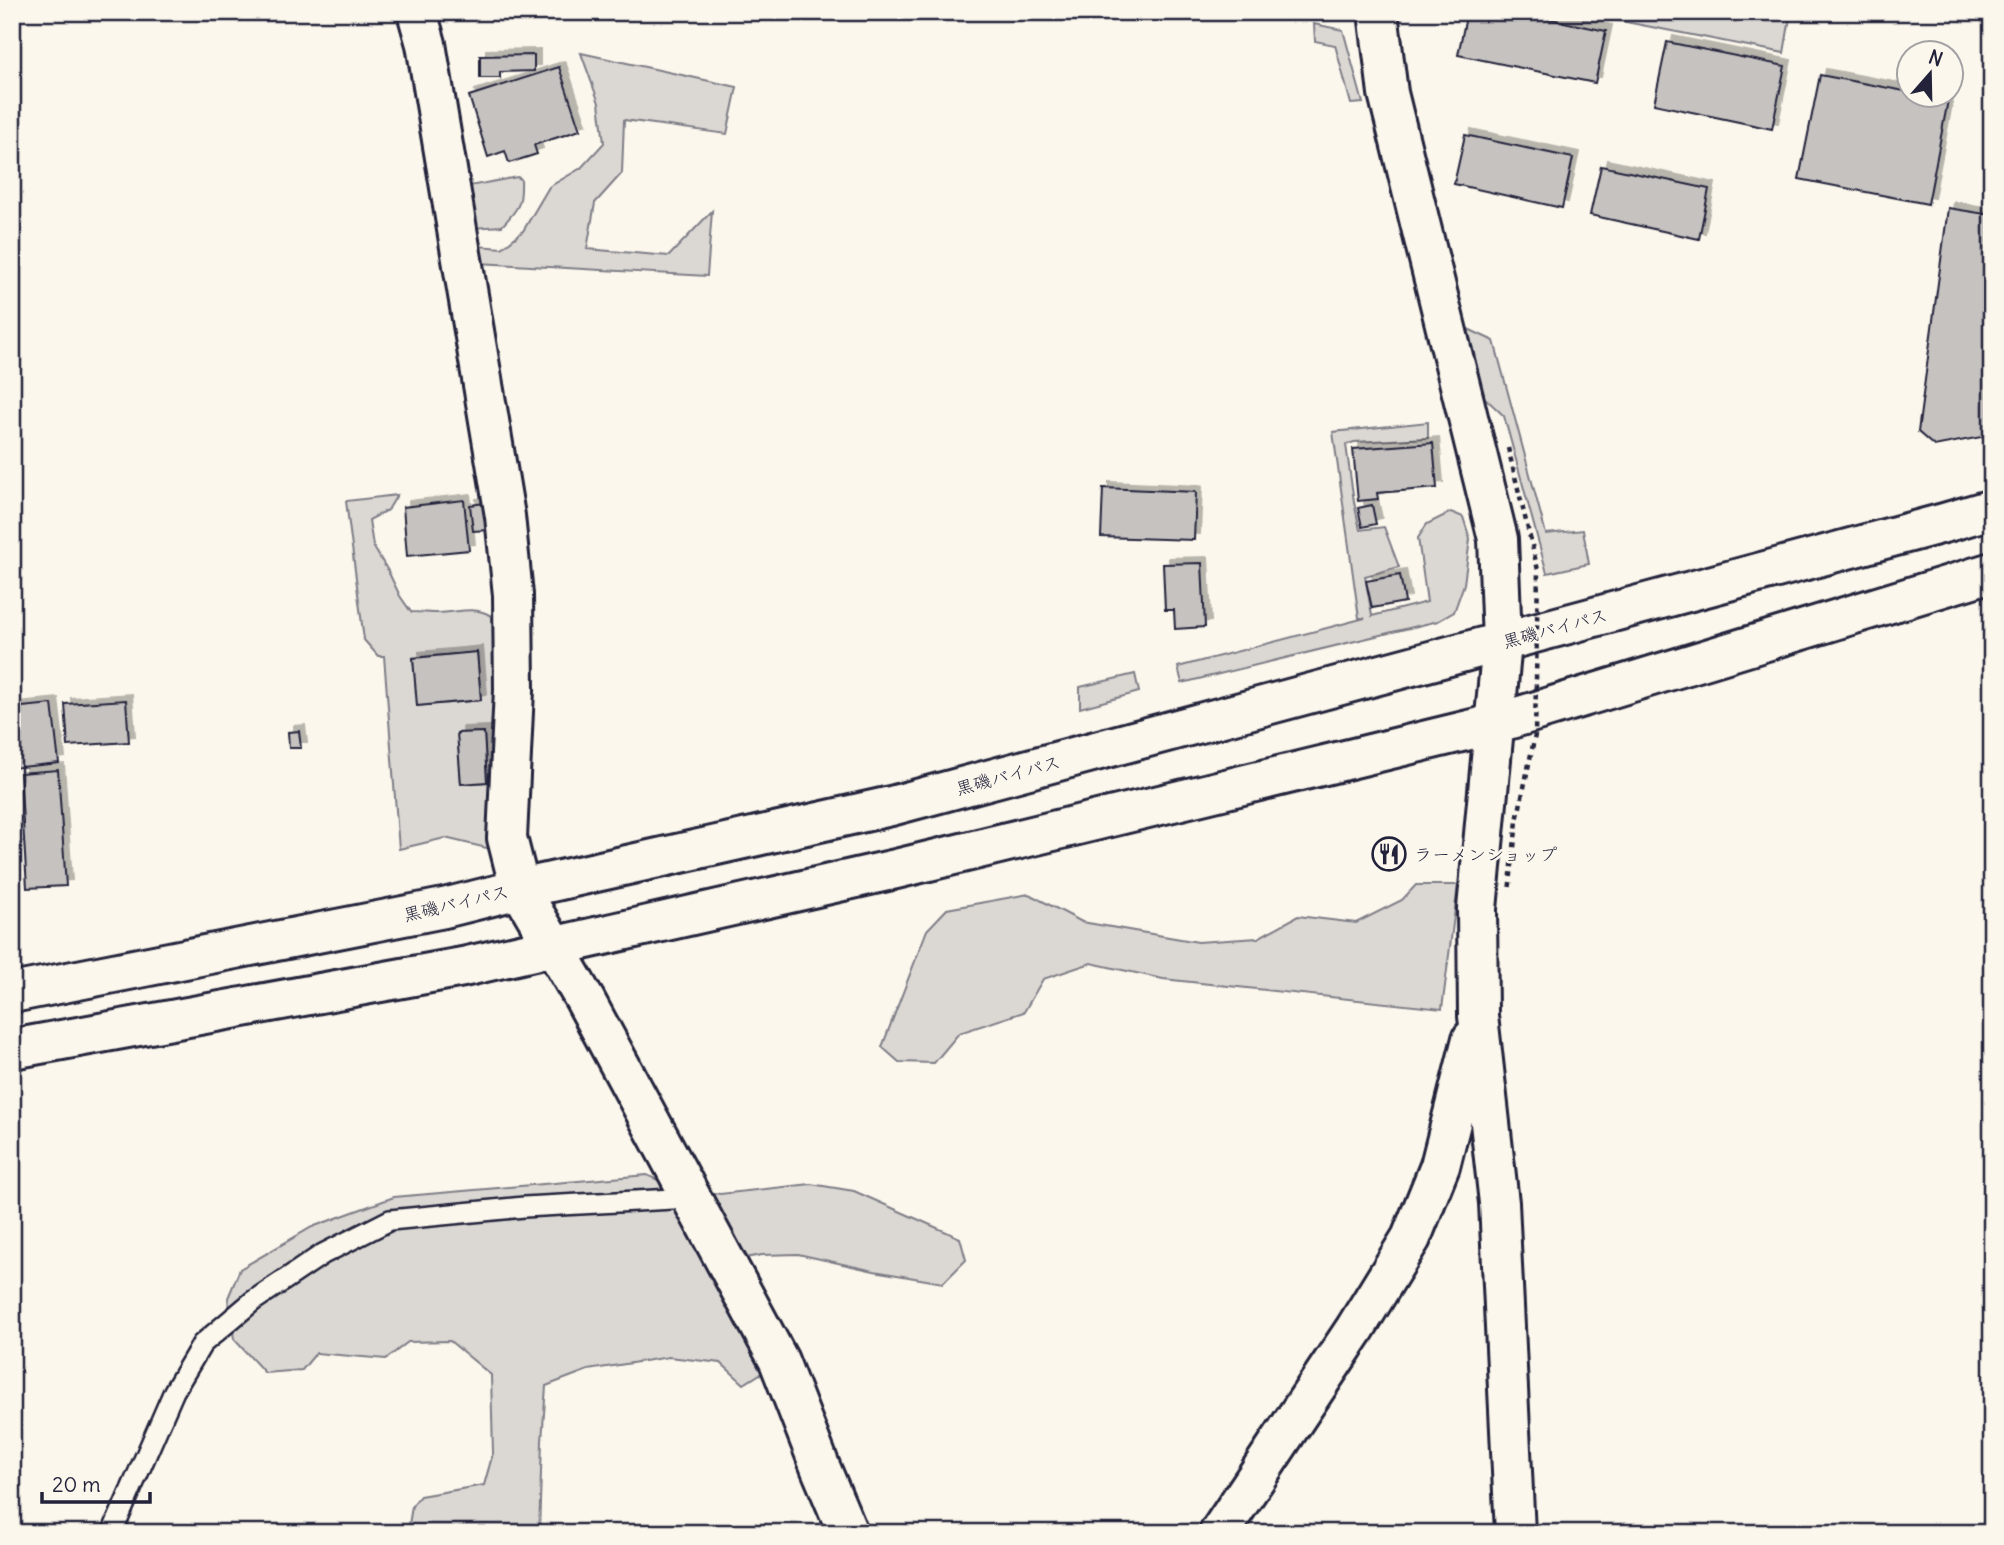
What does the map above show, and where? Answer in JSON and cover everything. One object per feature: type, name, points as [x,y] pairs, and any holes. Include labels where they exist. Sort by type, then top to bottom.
[{"type":"main road","points":[[417,12],[426,44],[505,516],[514,622],[514,690],[507,838],[520,888],[585,1000],[779,1361],[848,1533]]},
{"type":"main road","points":[[1378,12],[1388,93],[1498,540],[1502,642],[1477,909],[1478,1016],[1499,1203],[1516,1533]]},
{"type":"main road","name":"黒磯バイパス","points":[[12,993],[444,908],[520,888],[891,806],[1992,509]]},
{"type":"main road","points":[[12,1049],[463,968],[896,869],[1494,724],[1992,572]]},
{"type":"main road","points":[[1219,1533],[1355,1329],[1410,1238],[1440,1166],[1478,1016]]},
{"type":"lane","points":[[112,1533],[174,1391],[202,1344],[253,1301],[323,1254],[390,1220],[524,1207],[692,1198]]},
{"type":"path","points":[[1508,448],[1538,570],[1535,735],[1517,821],[1509,892]]},
{"type":"shaded area","points":[[1575,12],[1791,12],[1784,53]]},
{"type":"shaded area","points":[[1314,24],[1343,30],[1363,103],[1351,104],[1335,45],[1315,41]]},
{"type":"shaded area","points":[[581,53],[737,87],[727,134],[624,120],[622,173],[595,203],[587,249],[669,256],[712,211],[707,276],[479,263],[478,246],[502,248],[523,231],[549,187],[581,168],[604,143],[599,103]]},
{"type":"shaded area","points":[[517,177],[521,179],[520,200],[508,220],[502,226],[472,228],[464,187]]},
{"type":"shaded area","points":[[1468,329],[1494,341],[1546,534],[1583,530],[1589,564],[1547,573],[1504,416],[1484,397]]},
{"type":"shaded area","points":[[1428,422],[1428,438],[1354,442],[1346,445],[1360,530],[1384,527],[1399,567],[1365,576],[1372,616],[1427,602],[1418,538],[1427,524],[1451,512],[1463,517],[1470,539],[1464,584],[1454,612],[1438,621],[1182,683],[1178,667],[1365,618],[1359,618],[1333,432]]},
{"type":"shaded area","points":[[397,495],[388,510],[369,520],[373,546],[411,612],[477,611],[484,612],[498,621],[491,849],[445,838],[399,849],[384,656],[378,656],[364,640],[346,501]],"holes":[[[477,652],[481,700],[418,706],[413,658]],[[484,732],[487,782],[461,784],[458,733]]]},
{"type":"shaded area","points":[[1135,674],[1139,692],[1080,708],[1080,687]]},
{"type":"shaded area","points":[[1416,885],[1458,885],[1442,1009],[1163,979],[1091,963],[1043,979],[1024,1012],[959,1033],[934,1063],[899,1062],[882,1047],[927,930],[947,909],[1029,894],[1082,922],[1198,942],[1258,938],[1298,916],[1356,923],[1402,900]]},
{"type":"shaded area","points":[[647,1175],[671,1186],[720,1194],[811,1184],[854,1191],[960,1238],[966,1260],[943,1283],[798,1254],[762,1255],[717,1263],[763,1372],[744,1384],[721,1363],[669,1357],[588,1370],[546,1386],[539,1533],[464,1533],[409,1525],[412,1506],[420,1496],[484,1485],[493,1453],[491,1375],[450,1341],[408,1342],[386,1359],[316,1353],[302,1370],[265,1373],[234,1339],[228,1298],[240,1269],[312,1227],[394,1197]]},
{"type":"building","points":[[1467,12],[1517,12],[1606,31],[1595,83],[1458,55]]},
{"type":"building","points":[[1667,42],[1785,66],[1772,129],[1654,104]]},
{"type":"building","points":[[534,55],[534,71],[500,72],[500,78],[480,78],[480,56]]},
{"type":"building","points":[[559,67],[580,130],[534,145],[537,154],[509,163],[505,151],[488,157],[469,96]]},
{"type":"building","points":[[1820,75],[1896,89],[1896,108],[1946,108],[1928,204],[1799,179]]},
{"type":"building","points":[[1465,135],[1573,158],[1562,208],[1454,184]]},
{"type":"building","points":[[1601,166],[1709,189],[1699,239],[1590,215]]},
{"type":"building","points":[[1948,208],[1992,215],[1992,435],[1934,446],[1918,432]]},
{"type":"building","points":[[1433,443],[1437,488],[1377,493],[1378,499],[1358,501],[1353,449]]},
{"type":"building","points":[[1103,488],[1196,492],[1194,540],[1101,537]]},
{"type":"building","points":[[464,500],[469,550],[407,556],[403,507]]},
{"type":"building","points":[[485,503],[488,530],[473,531],[470,505]]},
{"type":"building","points":[[1372,505],[1376,524],[1362,527],[1358,508]]},
{"type":"building","points":[[1202,563],[1205,627],[1175,629],[1174,610],[1165,610],[1163,564]]},
{"type":"building","points":[[1400,575],[1405,602],[1372,608],[1366,581]]},
{"type":"building","points":[[477,652],[481,700],[417,706],[413,658]]},
{"type":"building","points":[[126,700],[129,742],[68,746],[65,704]]},
{"type":"building","points":[[52,704],[59,763],[12,768],[12,708]]},
{"type":"building","points":[[299,731],[301,748],[289,748],[288,732]]},
{"type":"building","points":[[484,732],[487,782],[461,784],[457,733]]},
{"type":"building","points":[[58,770],[66,886],[27,888],[20,773]]},
{"type":"place","name":"ラーメンショップ","points":[[1389,854]]}]
